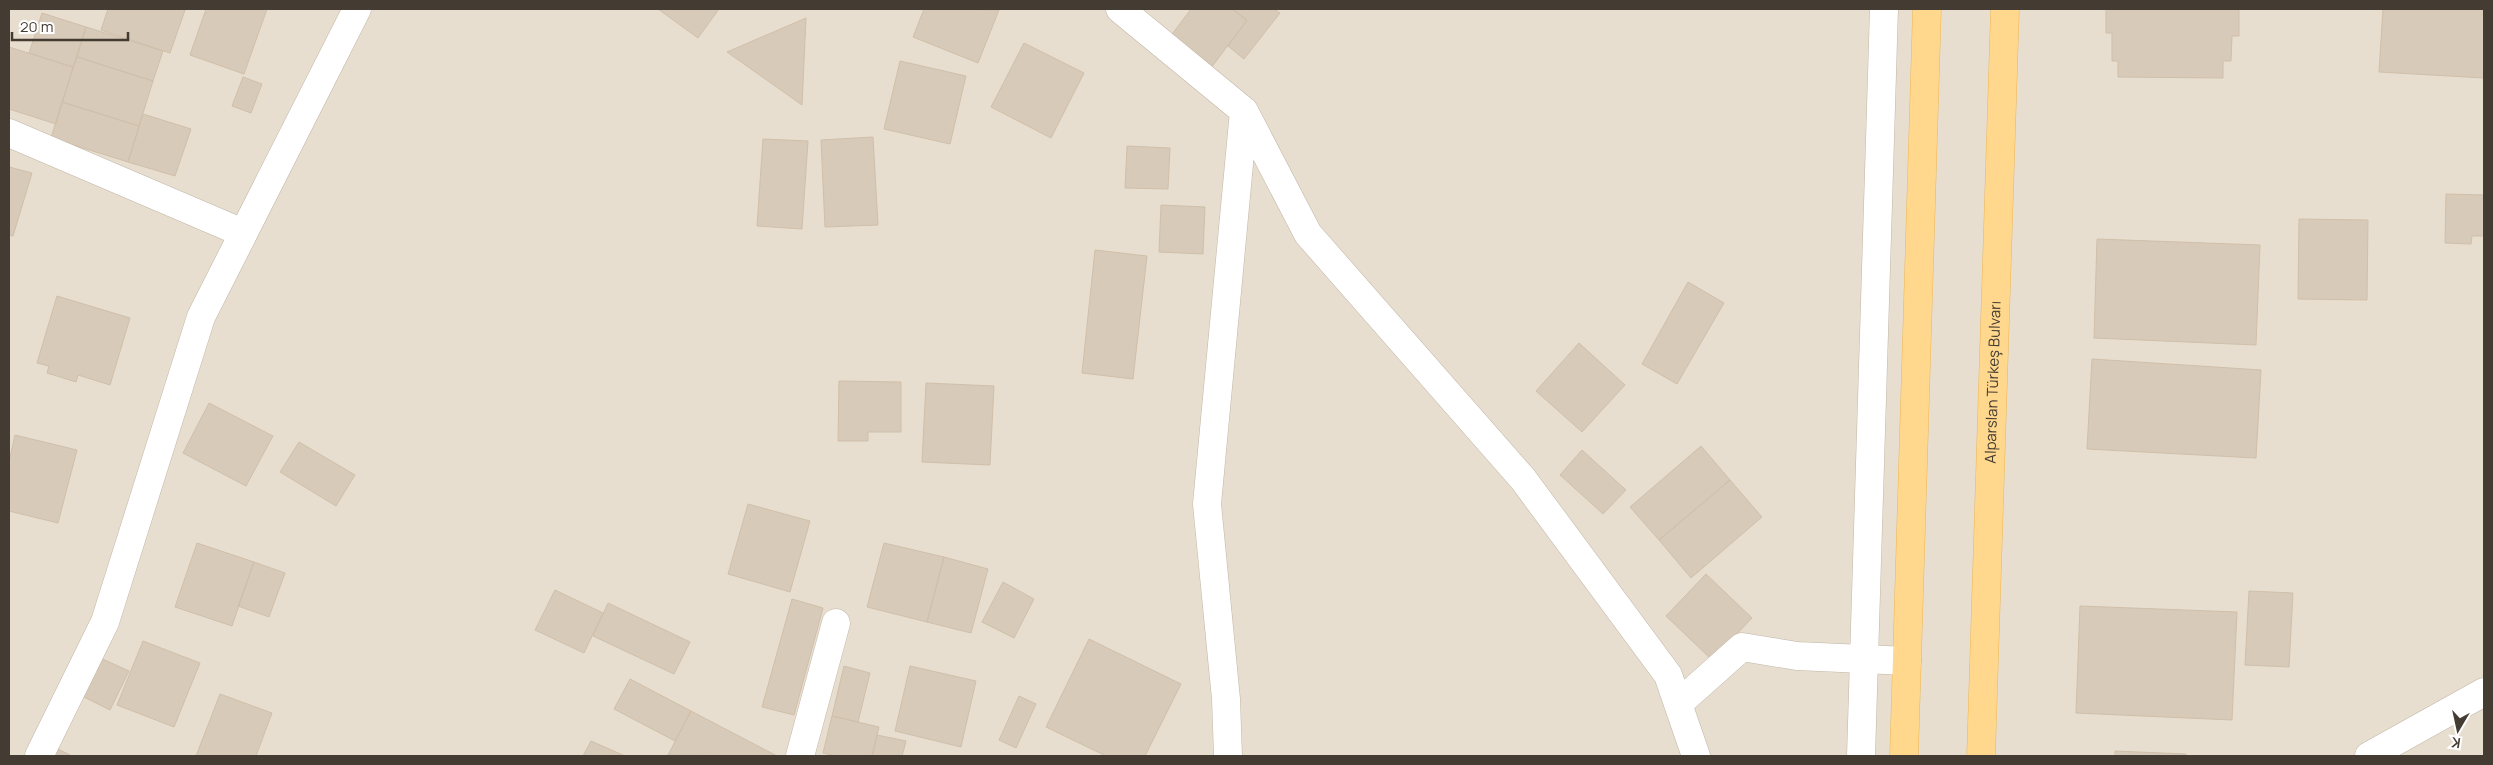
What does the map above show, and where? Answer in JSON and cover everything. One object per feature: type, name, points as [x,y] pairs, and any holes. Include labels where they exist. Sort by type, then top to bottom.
[{"type":"main road","points":[[1904,756],[1927,9]]},
{"type":"main road","name":"Alparslan Türkeş Bulvarı","points":[[1981,756],[2005,9]]},
{"type":"street","points":[[39,756],[105,622],[201,317],[355,9]]},
{"type":"street","points":[[1120,9],[1244,111],[1308,234],[1523,480],[1668,675],[1696,756]]},
{"type":"street","points":[[1861,756],[1862,658],[1884,9]]},
{"type":"street","points":[[1228,756],[1226,699],[1207,504],[1244,111]]},
{"type":"street","points":[[9,133],[243,233]]},
{"type":"street","points":[[800,756],[836,623]]},
{"type":"street","points":[[1678,704],[1742,647],[1797,656],[1907,661]]},
{"type":"street","points":[[2369,756],[2484,692]]},
{"type":"shaded area","points":[[9,9],[2484,9],[2484,756],[9,756]]},
{"type":"building","points":[[108,9],[185,10],[170,53],[101,30]]},
{"type":"building","points":[[206,9],[267,9],[244,74],[190,55]]},
{"type":"building","points":[[658,9],[719,9],[698,38]]},
{"type":"building","points":[[924,9],[999,10],[978,63],[913,37]]},
{"type":"building","points":[[1191,9],[1232,9],[1247,20],[1211,68],[1170,37]]},
{"type":"building","points":[[1232,9],[1274,9],[1280,13],[1244,59],[1228,46],[1247,20]]},
{"type":"building","points":[[2106,9],[2239,9],[2239,36],[2232,36],[2231,61],[2223,61],[2223,78],[2118,77],[2118,61],[2112,61],[2112,33],[2106,33]]},
{"type":"building","points":[[2383,9],[2484,9],[2484,78],[2379,72]]},
{"type":"building","points":[[42,13],[86,27],[73,67],[29,53]]},
{"type":"building","points":[[806,18],[802,105],[727,52]]},
{"type":"building","points":[[86,27],[163,51],[153,81],[77,57]]},
{"type":"building","points":[[1024,43],[1084,73],[1051,138],[991,107]]},
{"type":"building","points":[[9,47],[73,67],[56,124],[9,109]]},
{"type":"building","points":[[77,57],[153,81],[139,126],[62,102]]},
{"type":"building","points":[[900,61],[966,76],[950,144],[884,129]]},
{"type":"building","points":[[243,77],[262,84],[251,113],[232,106]]},
{"type":"building","points":[[62,102],[139,126],[128,162],[51,138]]},
{"type":"building","points":[[143,114],[191,129],[175,176],[128,162]]},
{"type":"building","points":[[873,137],[878,225],[825,227],[821,140]]},
{"type":"building","points":[[763,139],[808,141],[802,229],[757,226]]},
{"type":"building","points":[[1127,146],[1170,148],[1168,189],[1125,188]]},
{"type":"building","points":[[9,167],[32,173],[13,236],[9,235]]},
{"type":"building","points":[[2446,194],[2484,195],[2484,236],[2472,236],[2471,244],[2445,243]]},
{"type":"building","points":[[1161,205],[1205,207],[1203,254],[1159,252]]},
{"type":"building","points":[[2299,219],[2368,220],[2367,300],[2298,299]]},
{"type":"building","points":[[2097,239],[2260,245],[2256,345],[2094,338]]},
{"type":"building","points":[[1095,250],[1147,256],[1133,379],[1082,373]]},
{"type":"building","points":[[1688,282],[1724,303],[1677,384],[1642,364]]},
{"type":"building","points":[[57,296],[130,318],[110,385],[78,375],[76,382],[47,373],[49,366],[37,363]]},
{"type":"building","points":[[1579,343],[1625,385],[1582,432],[1536,391]]},
{"type":"building","points":[[2092,359],[2261,370],[2256,458],[2087,449]]},
{"type":"building","points":[[839,381],[901,382],[901,432],[868,432],[868,441],[838,441]]},
{"type":"building","points":[[926,383],[994,386],[990,465],[922,462]]},
{"type":"building","points":[[209,403],[273,436],[246,486],[183,453]]},
{"type":"building","points":[[15,435],[77,450],[58,523],[9,511],[9,462]]},
{"type":"building","points":[[299,442],[355,475],[336,506],[280,472]]},
{"type":"building","points":[[1701,446],[1730,480],[1659,540],[1630,507]]},
{"type":"building","points":[[1582,450],[1626,490],[1603,514],[1560,475]]},
{"type":"building","points":[[1730,480],[1762,517],[1691,578],[1659,540]]},
{"type":"building","points":[[748,504],[810,521],[790,592],[728,574]]},
{"type":"building","points":[[197,543],[254,562],[232,626],[175,607]]},
{"type":"building","points":[[884,543],[944,557],[927,622],[867,607]]},
{"type":"building","points":[[944,557],[988,569],[971,633],[927,622]]},
{"type":"building","points":[[254,562],[285,573],[269,617],[238,606]]},
{"type":"building","points":[[1706,574],[1752,618],[1712,660],[1666,616]]},
{"type":"building","points":[[1003,582],[1034,599],[1014,638],[982,622]]},
{"type":"building","points":[[555,590],[603,613],[584,653],[535,630]]},
{"type":"building","points":[[2249,591],[2293,593],[2289,667],[2245,665]]},
{"type":"building","points":[[792,599],[823,608],[794,715],[762,707]]},
{"type":"building","points":[[608,603],[690,642],[674,674],[593,636]]},
{"type":"building","points":[[2080,606],[2237,612],[2232,720],[2076,713]]},
{"type":"building","points":[[1089,639],[1181,684],[1145,756],[1106,756],[1046,727]]},
{"type":"building","points":[[143,641],[200,663],[174,727],[117,705]]},
{"type":"building","points":[[98,657],[129,671],[110,710],[80,695]]},
{"type":"building","points":[[844,666],[870,673],[858,722],[832,716]]},
{"type":"building","points":[[910,666],[976,681],[961,747],[895,731]]},
{"type":"building","points":[[630,679],[691,711],[675,741],[614,709]]},
{"type":"building","points":[[220,694],[272,713],[256,756],[196,756]]},
{"type":"building","points":[[1019,696],[1036,704],[1016,748],[999,740]]},
{"type":"building","points":[[691,711],[777,756],[668,755]]},
{"type":"building","points":[[832,716],[879,727],[872,756],[836,756],[823,753]]},
{"type":"building","points":[[877,735],[906,741],[902,756],[872,756]]},
{"type":"building","points":[[591,741],[625,756],[583,756]]},
{"type":"building","points":[[56,748],[72,756],[51,756]]},
{"type":"building","points":[[2115,751],[2186,754],[2186,756],[2115,756]]}]
